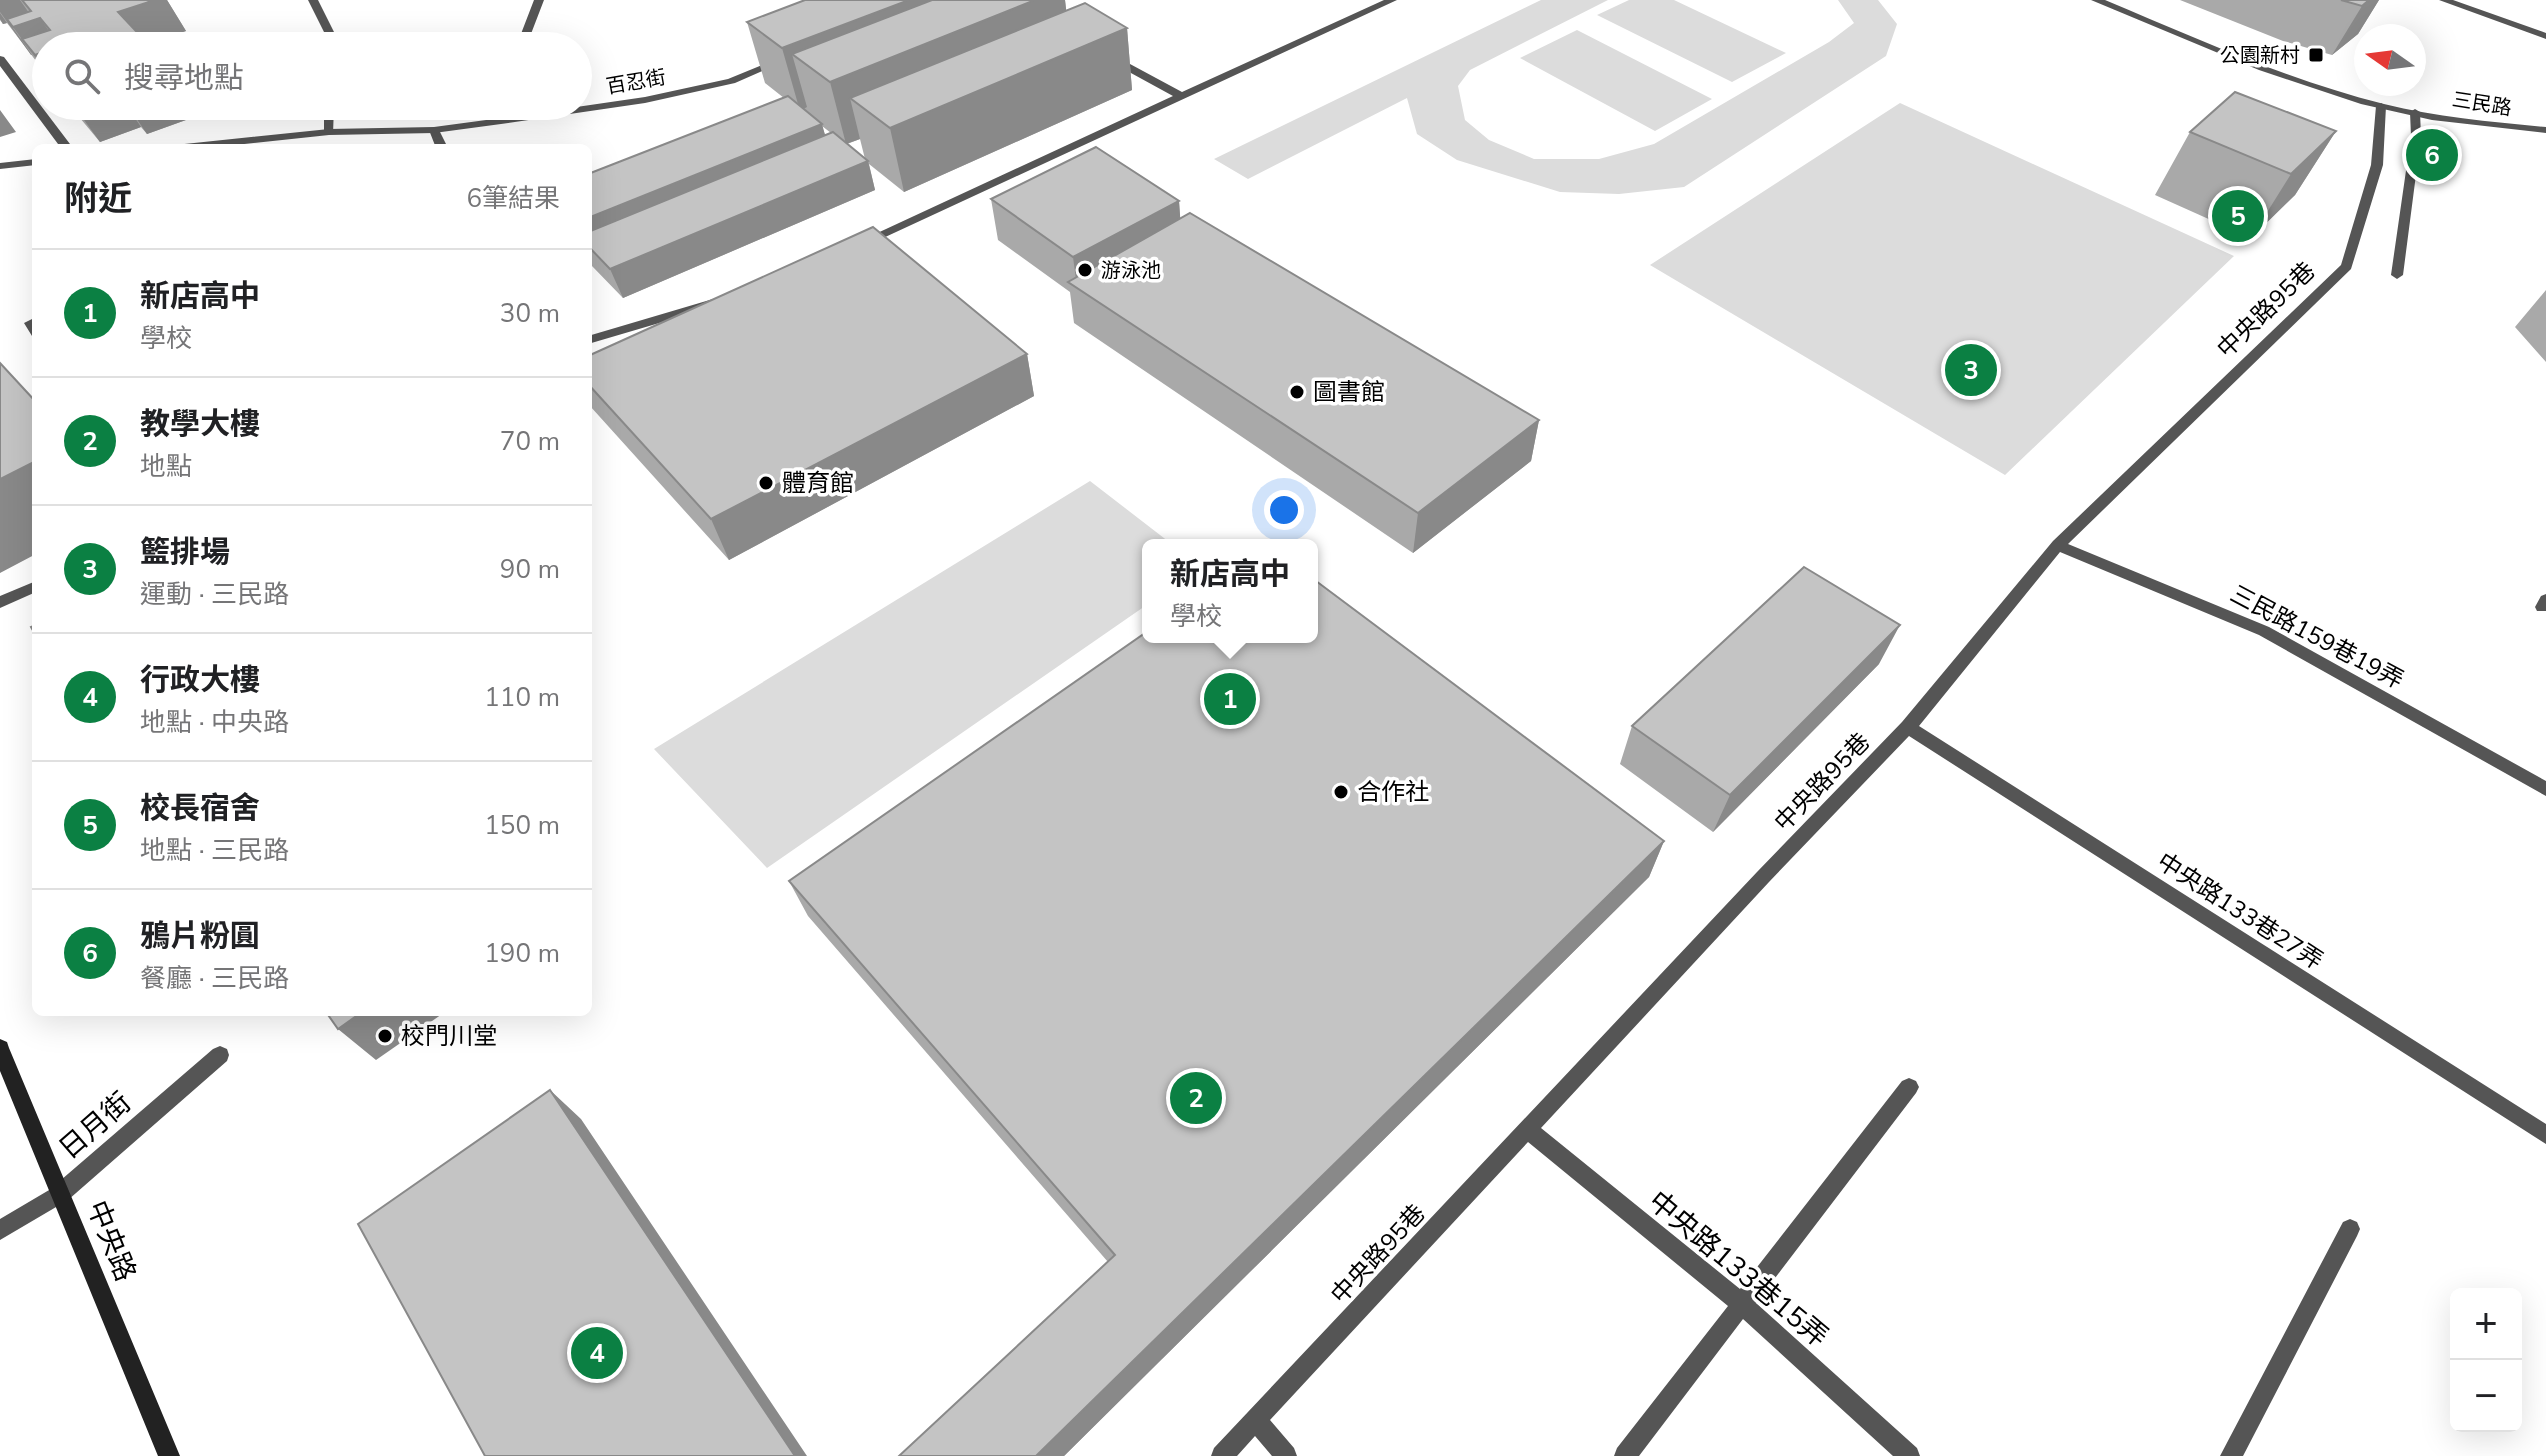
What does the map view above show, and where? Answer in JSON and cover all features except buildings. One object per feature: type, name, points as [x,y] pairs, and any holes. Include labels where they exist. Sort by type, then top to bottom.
[{"type":"street","points":[[313,0],[329,32]]},
{"type":"street","points":[[527,32],[539,0]]},
{"type":"street","points":[[852,248],[1392,0]]},
{"type":"street","name":"三民路","points":[[2096,0],[2237,57],[2381,106],[2500,126],[2546,130]]},
{"type":"street","points":[[2444,0],[2546,36]]},
{"type":"street","points":[[1104,55],[1182,97]]},
{"type":"street","points":[[0,59],[32,102]]},
{"type":"street","name":"百忍街","points":[[592,106],[645,100],[731,81],[784,59]]},
{"type":"street","name":"中央路95巷","points":[[1222,1456],[1908,727],[2058,545],[2347,266],[2377,165],[2381,106]]},
{"type":"street","points":[[2397,275],[2416,136],[2415,112]]},
{"type":"street","points":[[46,120],[64,144]]},
{"type":"street","points":[[329,120],[329,132]]},
{"type":"street","name":"百忍街","points":[[214,144],[329,132],[434,130],[494,120]]},
{"type":"street","points":[[434,130],[440,144]]},
{"type":"street","points":[[0,166],[32,162]]},
{"type":"street","points":[[592,337],[722,300]]},
{"type":"street","name":"三民路159巷19弄","points":[[2058,545],[2264,631],[2546,789]]},
{"type":"street","points":[[0,602],[32,588]]},
{"type":"street","name":"中央路133巷27弄","points":[[1908,727],[2546,1135]]},
{"type":"street","name":"中央路","points":[[0,1048],[169,1456]]},
{"type":"street","name":"日月街","points":[[0,1230],[61,1193],[220,1055]]},
{"type":"street","points":[[1625,1456],[1909,1087]]},
{"type":"street","name":"中央路133巷15弄","points":[[1527,1129],[1741,1303],[1909,1456]]},
{"type":"street","points":[[2231,1456],[2350,1229]]},
{"type":"street","points":[[1256,1420],[1286,1456]]},
{"type":"shaded area","points":[[1541,0],[1608,0],[1470,70],[1458,86],[1465,120],[1489,140],[1534,159],[1599,159],[1654,144],[1829,42],[1854,23],[1838,0],[1878,0],[1897,24],[1886,56],[1684,187],[1619,194],[1560,192],[1457,160],[1417,134],[1407,98],[1248,179],[1214,159]]},
{"type":"shaded area","points":[[1629,0],[1674,0],[1786,53],[1732,82],[1597,15]]},
{"type":"shaded area","points":[[1577,30],[1712,99],[1655,131],[1520,58]]},
{"type":"shaded area","points":[[1900,103],[2234,256],[2005,475],[1650,265]]},
{"type":"shaded area","points":[[1090,481],[1165,539],[1142,539],[1142,608],[767,868],[654,749]]},
{"type":"place","name":"公園新村","points":[[2316,55]]},
{"type":"place","name":"鴉片粉圓","points":[[2432,155]]},
{"type":"place","name":"校長宿舍","points":[[2238,216]]},
{"type":"place","name":"游泳池","points":[[1085,270]]},
{"type":"place","name":"籃排場","points":[[1971,370]]},
{"type":"place","name":"圖書館","points":[[1297,392]]},
{"type":"place","name":"體育館","points":[[766,483]]},
{"type":"place","name":"新店高中","points":[[1230,699]]},
{"type":"place","name":"合作社","points":[[1341,792]]},
{"type":"place","name":"校門川堂","points":[[385,1036]]},
{"type":"place","name":"教學大樓","points":[[1196,1098]]},
{"type":"place","name":"行政大樓","points":[[597,1353]]}]
